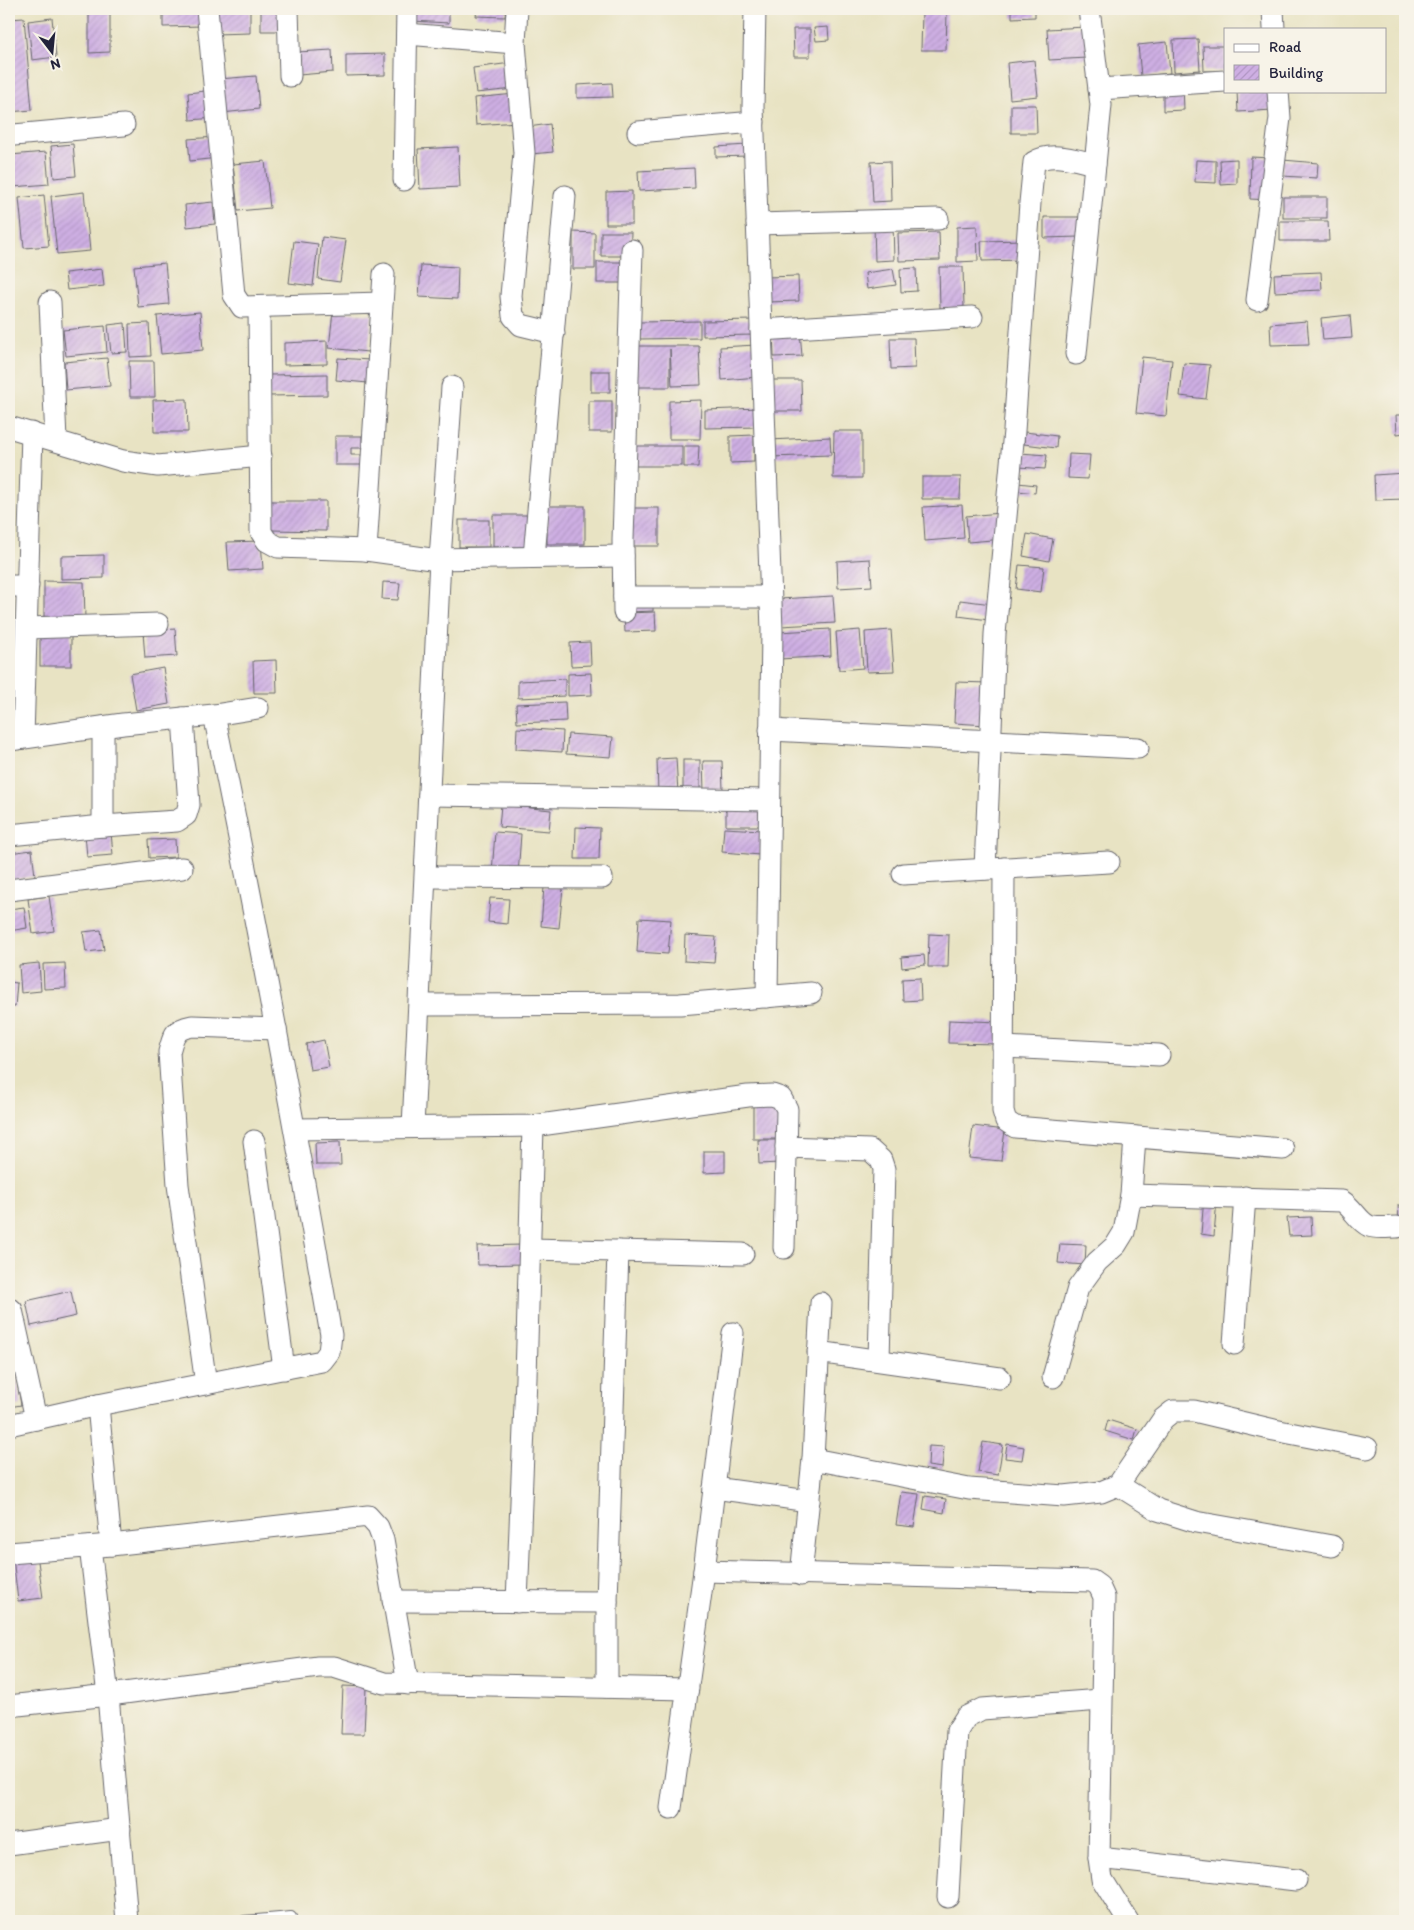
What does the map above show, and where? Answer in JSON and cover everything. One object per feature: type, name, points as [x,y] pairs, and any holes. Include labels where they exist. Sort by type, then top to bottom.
[{"type":"street","points":[[207,9],[234,295],[242,307],[382,303]]},
{"type":"street","points":[[288,9],[290,76]]},
{"type":"street","points":[[404,180],[407,9]]},
{"type":"street","points":[[517,9],[514,43],[524,153],[510,296],[513,316],[521,325],[554,333]]},
{"type":"street","points":[[755,9],[754,122],[770,597],[767,997]]},
{"type":"street","points":[[1076,354],[1101,105],[1090,9]]},
{"type":"street","points":[[1273,9],[1274,28]]},
{"type":"street","points":[[407,34],[514,43]]},
{"type":"street","points":[[1100,89],[1224,81]]},
{"type":"street","points":[[1257,300],[1280,118],[1278,92]]},
{"type":"street","points":[[638,132],[754,122]]},
{"type":"street","points":[[9,134],[14,136],[124,125]]},
{"type":"street","points":[[1095,164],[1055,156],[1042,157],[1034,162],[1029,213],[1014,431],[995,634],[991,741],[1003,1047],[1003,1111],[1006,1121],[1015,1127],[1283,1149]]},
{"type":"street","points":[[534,557],[565,196]]},
{"type":"street","points":[[757,224],[938,219]]},
{"type":"street","points":[[632,250],[624,604],[770,597]]},
{"type":"street","points":[[366,550],[384,274]]},
{"type":"street","points":[[50,302],[56,440]]},
{"type":"street","points":[[259,307],[261,532],[268,541],[278,547],[366,550],[440,559],[624,556]]},
{"type":"street","points":[[761,330],[972,317]]},
{"type":"street","points":[[413,1127],[440,559],[452,387]]},
{"type":"street","points":[[9,427],[123,460],[158,466],[260,456]]},
{"type":"street","points":[[32,433],[18,586],[27,628],[16,739],[103,726],[214,716],[258,708]]},
{"type":"street","points":[[27,628],[158,624]]},
{"type":"street","points":[[9,1425],[98,1405],[322,1361],[329,1352],[331,1335],[296,1129],[247,872],[214,716]]},
{"type":"street","points":[[9,835],[177,821],[186,815],[189,805],[183,718]]},
{"type":"street","points":[[103,726],[103,826]]},
{"type":"street","points":[[770,730],[1138,748]]},
{"type":"street","points":[[429,796],[769,800]]},
{"type":"street","points":[[903,874],[1109,862]]},
{"type":"street","points":[[9,890],[182,868]]},
{"type":"street","points":[[426,877],[602,878]]},
{"type":"street","points":[[420,1005],[680,1004],[811,993]]},
{"type":"street","points":[[206,1384],[178,1185],[169,1052],[174,1035],[180,1029],[192,1026],[276,1029]]},
{"type":"street","points":[[1003,1047],[1159,1055]]},
{"type":"street","points":[[296,1129],[533,1126],[748,1096],[772,1095],[781,1098],[788,1109],[784,1248]]},
{"type":"street","points":[[516,1602],[533,1126]]},
{"type":"street","points":[[1052,1378],[1078,1288],[1097,1262],[1116,1245],[1124,1232],[1131,1195],[1135,1137]]},
{"type":"street","points":[[254,1141],[284,1368]]},
{"type":"street","points":[[786,1147],[870,1150],[881,1160],[884,1169],[879,1360]]},
{"type":"street","points":[[1131,1195],[1342,1201],[1351,1207],[1361,1220],[1370,1227],[1397,1227]]},
{"type":"street","points":[[1234,1344],[1245,1198]]},
{"type":"street","points":[[530,1249],[743,1254]]},
{"type":"street","points":[[607,1688],[607,1602],[618,1251]]},
{"type":"street","points":[[801,1575],[813,1459],[821,1303]]},
{"type":"street","points":[[12,1310],[36,1419]]},
{"type":"street","points":[[671,1808],[704,1571],[732,1333]]},
{"type":"street","points":[[818,1352],[1000,1378]]},
{"type":"street","points":[[98,1405],[100,1546],[108,1695],[127,1921]]},
{"type":"street","points":[[813,1459],[969,1489],[1064,1496],[1102,1492],[1118,1485],[1163,1419],[1172,1411],[1194,1411],[1274,1430],[1367,1448]]},
{"type":"street","points":[[1118,1485],[1158,1510],[1196,1522],[1332,1546]]},
{"type":"street","points":[[714,1488],[809,1501]]},
{"type":"street","points":[[9,1553],[100,1546],[368,1516],[378,1527],[383,1540],[408,1684]]},
{"type":"street","points":[[704,1571],[801,1575],[1092,1580],[1100,1586],[1104,1597],[1099,1858],[1102,1879],[1128,1921]]},
{"type":"street","points":[[393,1601],[607,1602]]},
{"type":"street","points":[[9,1706],[108,1695],[318,1666],[334,1667],[369,1680],[384,1683],[688,1689]]},
{"type":"street","points":[[948,1897],[957,1732],[966,1717],[982,1709],[1101,1700]]},
{"type":"street","points":[[9,1844],[120,1829]]},
{"type":"street","points":[[1099,1858],[1296,1880]]},
{"type":"lane","points":[[244,1921],[291,1917]]},
{"type":"building","points":[[215,9],[250,9],[250,33],[215,34]]},
{"type":"building","points":[[261,9],[286,9],[286,31],[261,31]]},
{"type":"building","points":[[412,9],[449,9],[449,23],[411,21]]},
{"type":"building","points":[[477,9],[506,9],[505,17],[476,16]]},
{"type":"building","points":[[1012,9],[1035,9],[1035,17],[1012,18]]},
{"type":"building","points":[[89,11],[110,11],[110,52],[89,53]]},
{"type":"building","points":[[163,11],[202,11],[202,26],[163,27]]},
{"type":"building","points":[[922,12],[947,12],[946,50],[921,50]]},
{"type":"building","points":[[24,18],[32,110],[9,112],[9,19]]},
{"type":"building","points":[[52,18],[56,57],[32,60],[28,21]]},
{"type":"building","points":[[828,27],[829,40],[816,41],[814,28]]},
{"type":"building","points":[[1086,27],[1087,58],[1049,60],[1047,29]]},
{"type":"building","points":[[793,29],[810,29],[810,57],[794,57]]},
{"type":"building","points":[[1198,39],[1200,70],[1174,72],[1173,40]]},
{"type":"building","points":[[1167,42],[1170,73],[1141,76],[1138,45]]},
{"type":"building","points":[[1203,46],[1224,46],[1224,71],[1204,71]]},
{"type":"building","points":[[332,50],[333,72],[299,75],[297,52]]},
{"type":"building","points":[[385,54],[385,75],[346,76],[346,55]]},
{"type":"building","points":[[1034,60],[1038,96],[1010,99],[1007,63]]},
{"type":"building","points":[[511,63],[514,89],[476,93],[473,68]]},
{"type":"building","points":[[256,76],[259,109],[222,113],[219,79]]},
{"type":"building","points":[[612,83],[613,97],[577,98],[577,85]]},
{"type":"building","points":[[1183,85],[1184,110],[1163,111],[1163,86]]},
{"type":"building","points":[[213,90],[215,118],[190,120],[188,93]]},
{"type":"building","points":[[1237,92],[1273,92],[1273,110],[1238,112]]},
{"type":"building","points":[[515,94],[517,122],[476,125],[474,98]]},
{"type":"building","points":[[1011,105],[1036,105],[1037,133],[1011,133]]},
{"type":"building","points":[[550,124],[553,152],[531,154],[528,127]]},
{"type":"building","points":[[216,137],[218,158],[190,161],[188,139]]},
{"type":"building","points":[[73,144],[76,176],[54,178],[51,146]]},
{"type":"building","points":[[747,145],[747,156],[716,157],[716,147]]},
{"type":"building","points":[[458,147],[460,187],[420,189],[418,149]]},
{"type":"building","points":[[46,152],[49,184],[13,187],[10,155]]},
{"type":"building","points":[[1251,157],[1270,158],[1269,200],[1250,199]]},
{"type":"building","points":[[1237,159],[1237,184],[1221,185],[1220,160]]},
{"type":"building","points":[[1196,160],[1216,161],[1216,183],[1195,182]]},
{"type":"building","points":[[1283,160],[1318,163],[1317,178],[1282,176]]},
{"type":"building","points":[[265,161],[270,208],[238,211],[233,164]]},
{"type":"building","points":[[890,161],[891,201],[873,202],[871,162]]},
{"type":"building","points":[[694,168],[695,188],[639,191],[638,171]]},
{"type":"building","points":[[632,191],[632,224],[606,224],[606,192]]},
{"type":"building","points":[[84,192],[90,251],[57,254],[51,196]]},
{"type":"building","points":[[44,195],[49,246],[24,248],[19,198]]},
{"type":"building","points":[[1283,197],[1327,197],[1327,218],[1283,218]]},
{"type":"building","points":[[213,202],[215,224],[187,227],[185,205]]},
{"type":"building","points":[[1044,217],[1079,217],[1079,237],[1044,238]]},
{"type":"building","points":[[1280,221],[1328,221],[1329,241],[1280,241]]},
{"type":"building","points":[[893,223],[894,260],[875,261],[874,224]]},
{"type":"building","points":[[977,226],[978,261],[957,262],[957,227]]},
{"type":"building","points":[[573,232],[595,233],[595,269],[573,269]]},
{"type":"building","points":[[601,232],[631,232],[630,256],[601,256]]},
{"type":"building","points":[[939,232],[940,260],[899,261],[898,233]]},
{"type":"building","points":[[322,237],[346,240],[340,282],[318,279]]},
{"type":"building","points":[[1024,240],[1024,260],[982,261],[981,241]]},
{"type":"building","points":[[294,241],[318,244],[313,286],[289,283]]},
{"type":"building","points":[[597,262],[628,262],[628,283],[597,283]]},
{"type":"building","points":[[165,263],[169,304],[138,307],[134,266]]},
{"type":"building","points":[[421,265],[458,267],[457,299],[419,297]]},
{"type":"building","points":[[939,267],[963,267],[964,308],[940,308]]},
{"type":"building","points":[[916,268],[917,291],[901,292],[900,269]]},
{"type":"building","points":[[102,269],[104,286],[67,290],[65,273]]},
{"type":"building","points":[[893,269],[896,285],[867,289],[865,273]]},
{"type":"building","points":[[1321,272],[1322,290],[1275,292],[1274,274]]},
{"type":"building","points":[[798,276],[799,301],[767,302],[766,277]]},
{"type":"building","points":[[333,311],[372,315],[368,352],[329,348]]},
{"type":"building","points":[[200,312],[203,350],[161,354],[157,316]]},
{"type":"building","points":[[1350,315],[1352,338],[1323,340],[1321,318]]},
{"type":"building","points":[[754,320],[755,335],[703,336],[703,321]]},
{"type":"building","points":[[700,321],[700,338],[640,339],[639,322]]},
{"type":"building","points":[[1307,321],[1309,344],[1271,345],[1270,324]]},
{"type":"building","points":[[125,323],[127,352],[111,353],[108,325]]},
{"type":"building","points":[[149,323],[151,356],[130,357],[129,324]]},
{"type":"building","points":[[105,326],[107,352],[66,356],[63,330]]},
{"type":"building","points":[[800,331],[802,356],[774,357],[773,332]]},
{"type":"building","points":[[890,338],[914,338],[915,368],[891,369]]},
{"type":"building","points":[[327,341],[327,364],[284,365],[284,343]]},
{"type":"building","points":[[756,345],[758,377],[722,380],[720,347]]},
{"type":"building","points":[[635,346],[699,346],[701,385],[672,386],[670,349],[670,387],[635,387]]},
{"type":"building","points":[[1142,357],[1172,360],[1166,416],[1136,413]]},
{"type":"building","points":[[107,358],[110,386],[66,390],[64,362]]},
{"type":"building","points":[[338,358],[370,360],[368,383],[336,380]]},
{"type":"building","points":[[129,361],[154,361],[155,397],[130,397]]},
{"type":"building","points":[[1184,363],[1210,365],[1206,399],[1180,396]]},
{"type":"building","points":[[591,371],[610,371],[610,392],[591,392]]},
{"type":"building","points":[[327,374],[327,395],[269,396],[269,375]]},
{"type":"building","points":[[773,380],[801,380],[802,411],[773,411]]},
{"type":"building","points":[[187,399],[188,432],[154,432],[153,400]]},
{"type":"building","points":[[701,400],[700,439],[669,439],[669,401]]},
{"type":"building","points":[[589,401],[612,401],[612,432],[589,432]]},
{"type":"building","points":[[760,408],[760,427],[705,428],[705,410]]},
{"type":"building","points":[[1396,415],[1405,415],[1405,433],[1397,434]]},
{"type":"building","points":[[834,431],[862,431],[862,478],[833,478]]},
{"type":"building","points":[[1025,432],[1057,436],[1056,448],[1024,444]]},
{"type":"building","points":[[754,435],[754,462],[730,463],[730,436]]},
{"type":"building","points":[[335,436],[362,436],[362,448],[351,448],[351,455],[362,455],[362,465],[335,465]]},
{"type":"building","points":[[830,437],[831,455],[770,457],[770,440]]},
{"type":"building","points":[[633,446],[682,446],[682,466],[633,466]]},
{"type":"building","points":[[684,446],[699,446],[698,467],[684,467]]},
{"type":"building","points":[[1020,453],[1047,455],[1045,469],[1019,467]]},
{"type":"building","points":[[1069,454],[1090,455],[1088,479],[1068,478]]},
{"type":"building","points":[[1405,473],[1405,499],[1375,500],[1374,475]]},
{"type":"building","points":[[922,477],[961,477],[960,499],[922,499]]},
{"type":"building","points":[[1018,483],[1036,485],[1035,493],[1018,491]]},
{"type":"building","points":[[270,501],[326,501],[326,531],[270,530]]},
{"type":"building","points":[[962,505],[964,538],[925,541],[923,507]]},
{"type":"building","points":[[547,506],[585,506],[585,544],[547,544]]},
{"type":"building","points":[[628,508],[659,508],[659,546],[628,546]]},
{"type":"building","points":[[1001,513],[1004,539],[968,542],[966,516]]},
{"type":"building","points":[[493,515],[530,515],[530,547],[493,547]]},
{"type":"building","points":[[459,520],[489,520],[489,547],[459,547]]},
{"type":"building","points":[[1027,534],[1053,539],[1049,561],[1023,556]]},
{"type":"building","points":[[261,541],[263,569],[229,571],[227,542]]},
{"type":"building","points":[[104,555],[104,578],[61,579],[61,556]]},
{"type":"building","points":[[870,559],[872,586],[838,588],[837,561]]},
{"type":"building","points":[[1019,565],[1044,567],[1041,592],[1016,589]]},
{"type":"building","points":[[44,581],[84,582],[85,619],[44,619]]},
{"type":"building","points":[[383,582],[400,583],[398,600],[382,599]]},
{"type":"building","points":[[833,596],[835,623],[781,626],[779,599]]},
{"type":"building","points":[[653,599],[653,611],[629,612],[628,600]]},
{"type":"building","points":[[960,600],[992,604],[989,620],[958,616]]},
{"type":"building","points":[[655,612],[656,631],[625,632],[624,613]]},
{"type":"building","points":[[9,621],[14,621],[14,648],[9,648]]},
{"type":"building","points":[[175,629],[177,656],[145,658],[143,632]]},
{"type":"building","points":[[830,629],[831,656],[780,659],[779,632]]},
{"type":"building","points":[[860,630],[863,668],[839,670],[836,632]]},
{"type":"building","points":[[891,630],[894,671],[867,672],[865,632]]},
{"type":"building","points":[[40,633],[71,633],[71,666],[40,666]]},
{"type":"building","points":[[590,642],[591,665],[571,666],[570,643]]},
{"type":"building","points":[[276,660],[277,693],[254,693],[253,661]]},
{"type":"building","points":[[163,668],[169,704],[136,710],[130,674]]},
{"type":"building","points":[[591,673],[592,695],[568,696],[568,674]]},
{"type":"building","points":[[565,679],[565,696],[518,698],[518,681]]},
{"type":"building","points":[[956,682],[988,683],[987,725],[954,723]]},
{"type":"building","points":[[565,702],[566,721],[517,723],[516,704]]},
{"type":"building","points":[[517,728],[563,731],[562,752],[516,749]]},
{"type":"building","points":[[568,734],[613,737],[611,757],[566,754]]},
{"type":"building","points":[[676,758],[678,793],[658,794],[657,759]]},
{"type":"building","points":[[683,760],[700,760],[700,791],[683,791]]},
{"type":"building","points":[[703,761],[722,761],[723,790],[704,791]]},
{"type":"building","points":[[501,805],[551,810],[549,831],[499,827]]},
{"type":"building","points":[[726,807],[763,808],[763,826],[726,826]]},
{"type":"building","points":[[576,827],[600,828],[599,859],[575,859]]},
{"type":"building","points":[[724,828],[762,830],[760,855],[722,852]]},
{"type":"building","points":[[111,832],[113,855],[87,857],[85,834]]},
{"type":"building","points":[[495,832],[521,834],[518,875],[492,873]]},
{"type":"building","points":[[175,839],[176,857],[149,858],[148,840]]},
{"type":"building","points":[[32,850],[35,876],[10,880],[9,853]]},
{"type":"building","points":[[544,887],[563,888],[559,928],[541,926]]},
{"type":"building","points":[[49,896],[54,931],[33,934],[28,899]]},
{"type":"building","points":[[490,898],[509,899],[507,924],[488,922]]},
{"type":"building","points":[[24,907],[27,928],[9,931],[9,909]]},
{"type":"building","points":[[639,918],[671,920],[668,954],[637,952]]},
{"type":"building","points":[[101,930],[104,950],[86,952],[83,932]]},
{"type":"building","points":[[929,934],[949,935],[948,967],[928,967]]},
{"type":"building","points":[[685,935],[716,937],[714,963],[684,961]]},
{"type":"building","points":[[924,955],[925,965],[902,968],[901,957]]},
{"type":"building","points":[[39,963],[41,991],[21,993],[19,965]]},
{"type":"building","points":[[65,963],[66,988],[44,989],[43,964]]},
{"type":"building","points":[[920,978],[921,1000],[903,1001],[902,979]]},
{"type":"building","points":[[9,982],[17,983],[15,1007],[9,1007]]},
{"type":"building","points":[[949,1020],[999,1022],[999,1044],[948,1043]]},
{"type":"building","points":[[324,1040],[329,1067],[310,1070],[306,1044]]},
{"type":"building","points":[[780,1104],[780,1139],[753,1139],[753,1105]]},
{"type":"building","points":[[973,1126],[1005,1130],[1001,1161],[969,1158]]},
{"type":"building","points":[[758,1140],[779,1140],[779,1163],[759,1164]]},
{"type":"building","points":[[340,1142],[341,1165],[316,1165],[315,1143]]},
{"type":"building","points":[[704,1151],[725,1151],[725,1172],[704,1173]]},
{"type":"building","points":[[1204,1197],[1217,1199],[1214,1236],[1201,1234]]},
{"type":"building","points":[[1398,1205],[1405,1205],[1405,1223],[1399,1224]]},
{"type":"building","points":[[1311,1217],[1312,1235],[1289,1236],[1287,1218]]},
{"type":"building","points":[[1060,1244],[1086,1245],[1085,1265],[1058,1263]]},
{"type":"building","points":[[523,1245],[523,1264],[478,1265],[477,1246]]},
{"type":"building","points":[[71,1291],[76,1316],[31,1326],[26,1301]]},
{"type":"building","points":[[14,1364],[21,1405],[9,1407],[9,1365]]},
{"type":"building","points":[[1108,1420],[1137,1429],[1134,1440],[1105,1431]]},
{"type":"building","points":[[983,1442],[1003,1445],[998,1475],[978,1472]]},
{"type":"building","points":[[1007,1444],[1024,1447],[1022,1460],[1005,1458]]},
{"type":"building","points":[[929,1446],[944,1447],[942,1468],[928,1466]]},
{"type":"building","points":[[901,1492],[919,1494],[914,1527],[896,1525]]},
{"type":"building","points":[[925,1496],[946,1499],[944,1513],[923,1509]]},
{"type":"building","points":[[37,1554],[43,1598],[18,1601],[13,1557]]},
{"type":"building","points":[[343,1686],[366,1687],[364,1734],[341,1734]]}]
